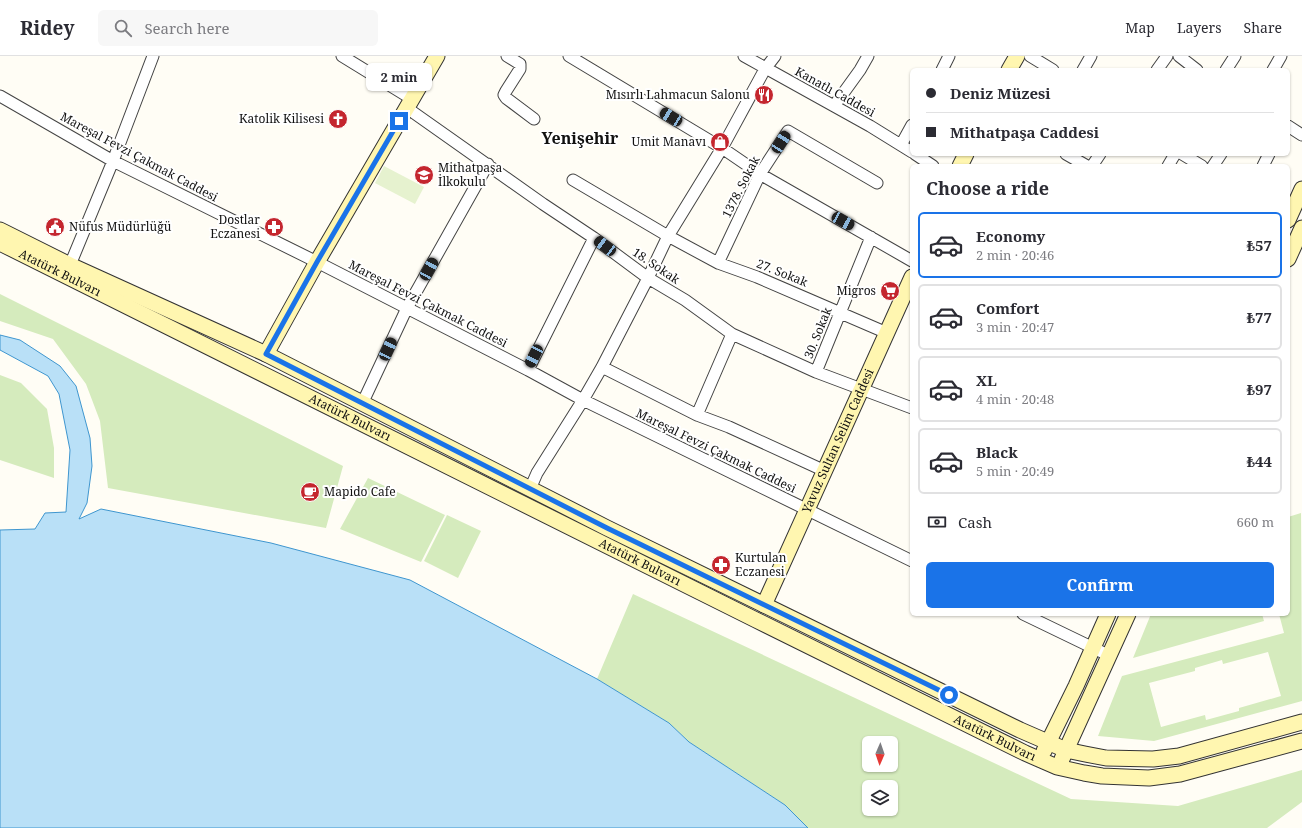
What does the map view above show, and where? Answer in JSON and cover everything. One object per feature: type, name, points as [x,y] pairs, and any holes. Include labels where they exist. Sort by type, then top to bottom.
[{"type":"street","points":[[70,265],[113,161],[153,56]]},
{"type":"street","name":"18. Sokak","points":[[342,56],[543,204],[594,238],[648,278],[685,300],[732,334],[816,372],[910,407]]},
{"type":"street","points":[[266,354],[317,262],[437,56]]},
{"type":"street","points":[[507,56],[520,64],[520,69],[504,95],[534,119]]},
{"type":"street","points":[[569,56],[722,148],[760,174],[910,259]]},
{"type":"street","name":"Kanatlı Caddesi","points":[[744,56],[910,151]]},
{"type":"street","points":[[530,489],[537,473],[602,367],[668,236],[722,148],[765,69],[775,56]]},
{"type":"street","points":[[834,106],[860,70],[868,56]]},
{"type":"street","points":[[943,68],[949,56]]},
{"type":"street","points":[[1010,68],[1016,56]]},
{"type":"street","points":[[1030,56],[1050,68]]},
{"type":"street","points":[[1084,68],[1091,56]]},
{"type":"street","points":[[1158,68],[1167,56]]},
{"type":"street","points":[[1179,56],[1195,68]]},
{"type":"street","points":[[1227,68],[1235,56]]},
{"type":"street","points":[[1274,68],[1281,56]]},
{"type":"street","name":"Mareşal Fevzi Çakmak Caddesi","points":[[0,96],[113,161],[317,262],[528,370],[583,400],[910,560]]},
{"type":"street","points":[[1290,127],[1302,135]]},
{"type":"street","points":[[902,145],[910,129]]},
{"type":"street","name":"1378. Sokak","points":[[718,262],[760,174],[788,131],[877,182]]},
{"type":"street","points":[[918,156],[930,164]]},
{"type":"street","points":[[1069,156],[1083,164]]},
{"type":"street","points":[[1185,156],[1199,164]]},
{"type":"street","points":[[362,404],[407,308],[488,164]]},
{"type":"street","name":"27. Sokak","points":[[573,180],[668,236],[718,262],[757,277],[887,333]]},
{"type":"street","points":[[1290,216],[1302,189]]},
{"type":"street","points":[[1290,255],[1302,228]]},
{"type":"street","name":"Atatürk Bulvarı","points":[[0,230],[70,265],[266,354],[530,489],[764,605],[1066,750],[1106,758],[1153,759],[1179,756],[1302,722]]},
{"type":"street","name":"30. Sokak","points":[[816,372],[871,237]]},
{"type":"street","points":[[528,370],[594,238]]},
{"type":"street","name":"Atatürk Bulvarı","points":[[0,243],[749,617],[1057,767],[1102,776],[1149,778],[1180,774],[1302,741]]},
{"type":"street","name":"Yavuz Sultan Selim Caddesi","points":[[764,605],[910,281]]},
{"type":"street","points":[[696,415],[732,334]]},
{"type":"street","points":[[602,367],[696,415],[729,426],[825,471]]},
{"type":"street","points":[[1027,616],[1110,656]]},
{"type":"street","points":[[1040,759],[1047,742],[1076,686],[1107,616]]},
{"type":"street","points":[[1057,767],[1110,656],[1127,616]]},
{"type":"green space","points":[[384,166],[424,187],[415,204],[375,183]]},
{"type":"green space","points":[[0,294],[343,466],[326,528],[108,488],[100,421],[86,384],[53,339],[0,321]]},
{"type":"green space","points":[[0,375],[21,383],[47,409],[54,448],[54,478],[0,460]]},
{"type":"green space","points":[[368,478],[445,515],[421,562],[340,529]]},
{"type":"green space","points":[[1301,513],[1302,701],[1154,741],[1098,736],[1122,676],[1284,633],[1280,616],[1290,616],[1290,516]],"holes":[[[1268,652],[1281,696],[1239,708],[1239,711],[1206,720],[1205,715],[1161,727],[1149,683],[1195,671],[1195,668],[1222,660],[1223,664]]]},
{"type":"green space","points":[[447,515],[481,531],[458,578],[424,561]]},
{"type":"green space","points":[[633,594],[1071,799],[1178,806],[1302,770],[1302,802],[1267,828],[808,828],[785,805],[689,742],[669,723],[597,679]]},
{"type":"green space","points":[[1150,616],[1263,616],[1264,621],[1133,658]]},
{"type":"water","points":[[0,335],[20,340],[60,366],[76,386],[90,438],[92,466],[87,503],[79,519],[101,509],[271,543],[410,580],[597,679],[669,723],[689,742],[785,805],[808,828],[0,828],[0,530],[35,529],[45,513],[66,512],[70,450],[59,394],[48,376],[0,350]]},
{"type":"place","name":"Mısırlı Lahmacun Salonu","points":[[764,95]]},
{"type":"place","name":"Katolik Kilisesi","points":[[338,119]]},
{"type":"place","name":"Umit Manavı","points":[[720,142]]},
{"type":"place","name":"Mithatpaşa İlkokulu","points":[[424,175]]},
{"type":"place","name":"Nüfus Müdürlüğü","points":[[55,227]]},
{"type":"place","name":"Dostlar Eczanesi","points":[[274,227]]},
{"type":"place","name":"Migros","points":[[890,291]]},
{"type":"place","name":"Mapido Cafe","points":[[310,492]]},
{"type":"place","name":"Kurtulan Eczanesi","points":[[721,565]]},
{"type":"district","name":"Yenişehir","points":[[580,138]]},
{"type":"route","points":[[399,121],[317,262],[266,354],[607,528],[949,695]]}]
